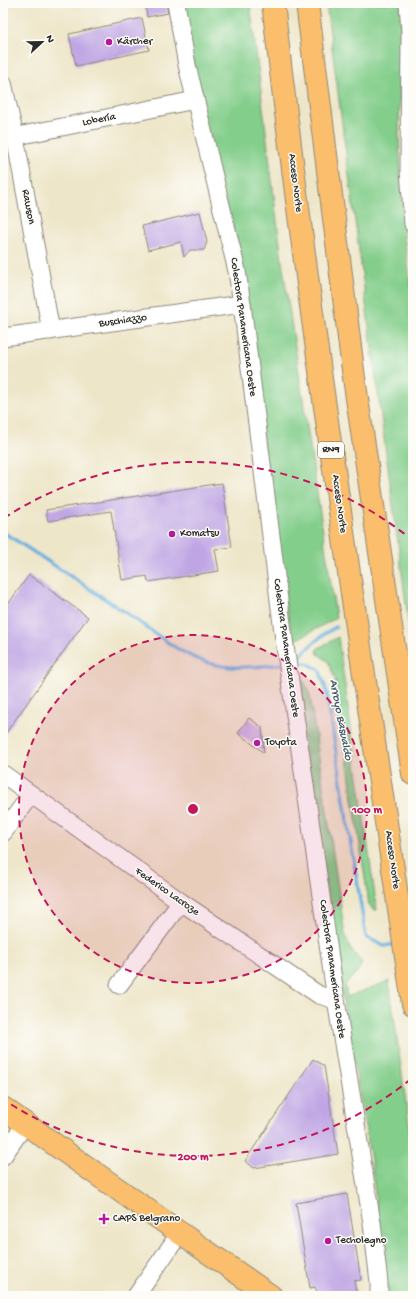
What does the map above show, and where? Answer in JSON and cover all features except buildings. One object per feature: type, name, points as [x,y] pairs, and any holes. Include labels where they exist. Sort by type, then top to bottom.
[{"type":"main road","name":"Acceso Norte","points":[[273,3],[318,364],[413,1004]]},
{"type":"main road","points":[[307,3],[354,378],[413,774]]},
{"type":"main road","points":[[3,1108],[271,1296]]},
{"type":"street","name":"Colectora Panamericana Oeste","points":[[176,3],[187,65],[237,271],[283,632],[336,1000],[372,1223],[379,1282],[379,1296]]},
{"type":"street","points":[[408,3],[411,33],[409,170],[413,224]]},
{"type":"street","name":"Rawson","points":[[3,83],[9,138],[51,331]]},
{"type":"street","name":"Lobería","points":[[9,138],[195,100]]},
{"type":"street","name":"Buschiazzo","points":[[3,337],[242,304]]},
{"type":"street","name":"Federico Lacroze","points":[[3,774],[181,902],[319,995],[336,1000]]},
{"type":"street","points":[[3,833],[30,794]]},
{"type":"street","points":[[119,985],[181,902]]},
{"type":"street","points":[[3,1156],[25,1124]]},
{"type":"street","points":[[136,1296],[180,1233]]},
{"type":"green space","points":[[181,3],[250,3],[282,261],[336,618],[294,641],[282,591],[261,427]]},
{"type":"green space","points":[[326,3],[400,3],[399,135],[404,237],[413,300],[413,642],[411,641]]},
{"type":"green space","points":[[338,637],[377,910],[373,910],[369,905],[335,679],[328,661],[318,654],[317,649]]},
{"type":"green space","points":[[294,676],[303,680],[307,686],[310,696],[345,935],[350,948],[362,963],[356,974],[345,984],[347,997],[389,981],[413,1153],[413,1296],[386,1296],[372,1166],[338,971]]},
{"type":"waterway","name":"Arroyo Basualdo","points":[[3,532],[116,606],[174,647],[197,659],[230,667],[252,667],[282,664]]},
{"type":"waterway","points":[[293,664],[313,644],[336,627]]},
{"type":"waterway","name":"Arroyo Basualdo","points":[[293,664],[306,663],[319,669],[326,689],[366,937],[384,946],[396,944]]},
{"type":"place","name":"Kärcher","points":[[109,42]]},
{"type":"place","name":"Komatsu","points":[[172,534]]},
{"type":"place","name":"Toyota","points":[[257,743]]},
{"type":"place","name":"CAPS Belgrano","points":[[104,1219]]},
{"type":"place","name":"Techolegno","points":[[328,1241]]}]
